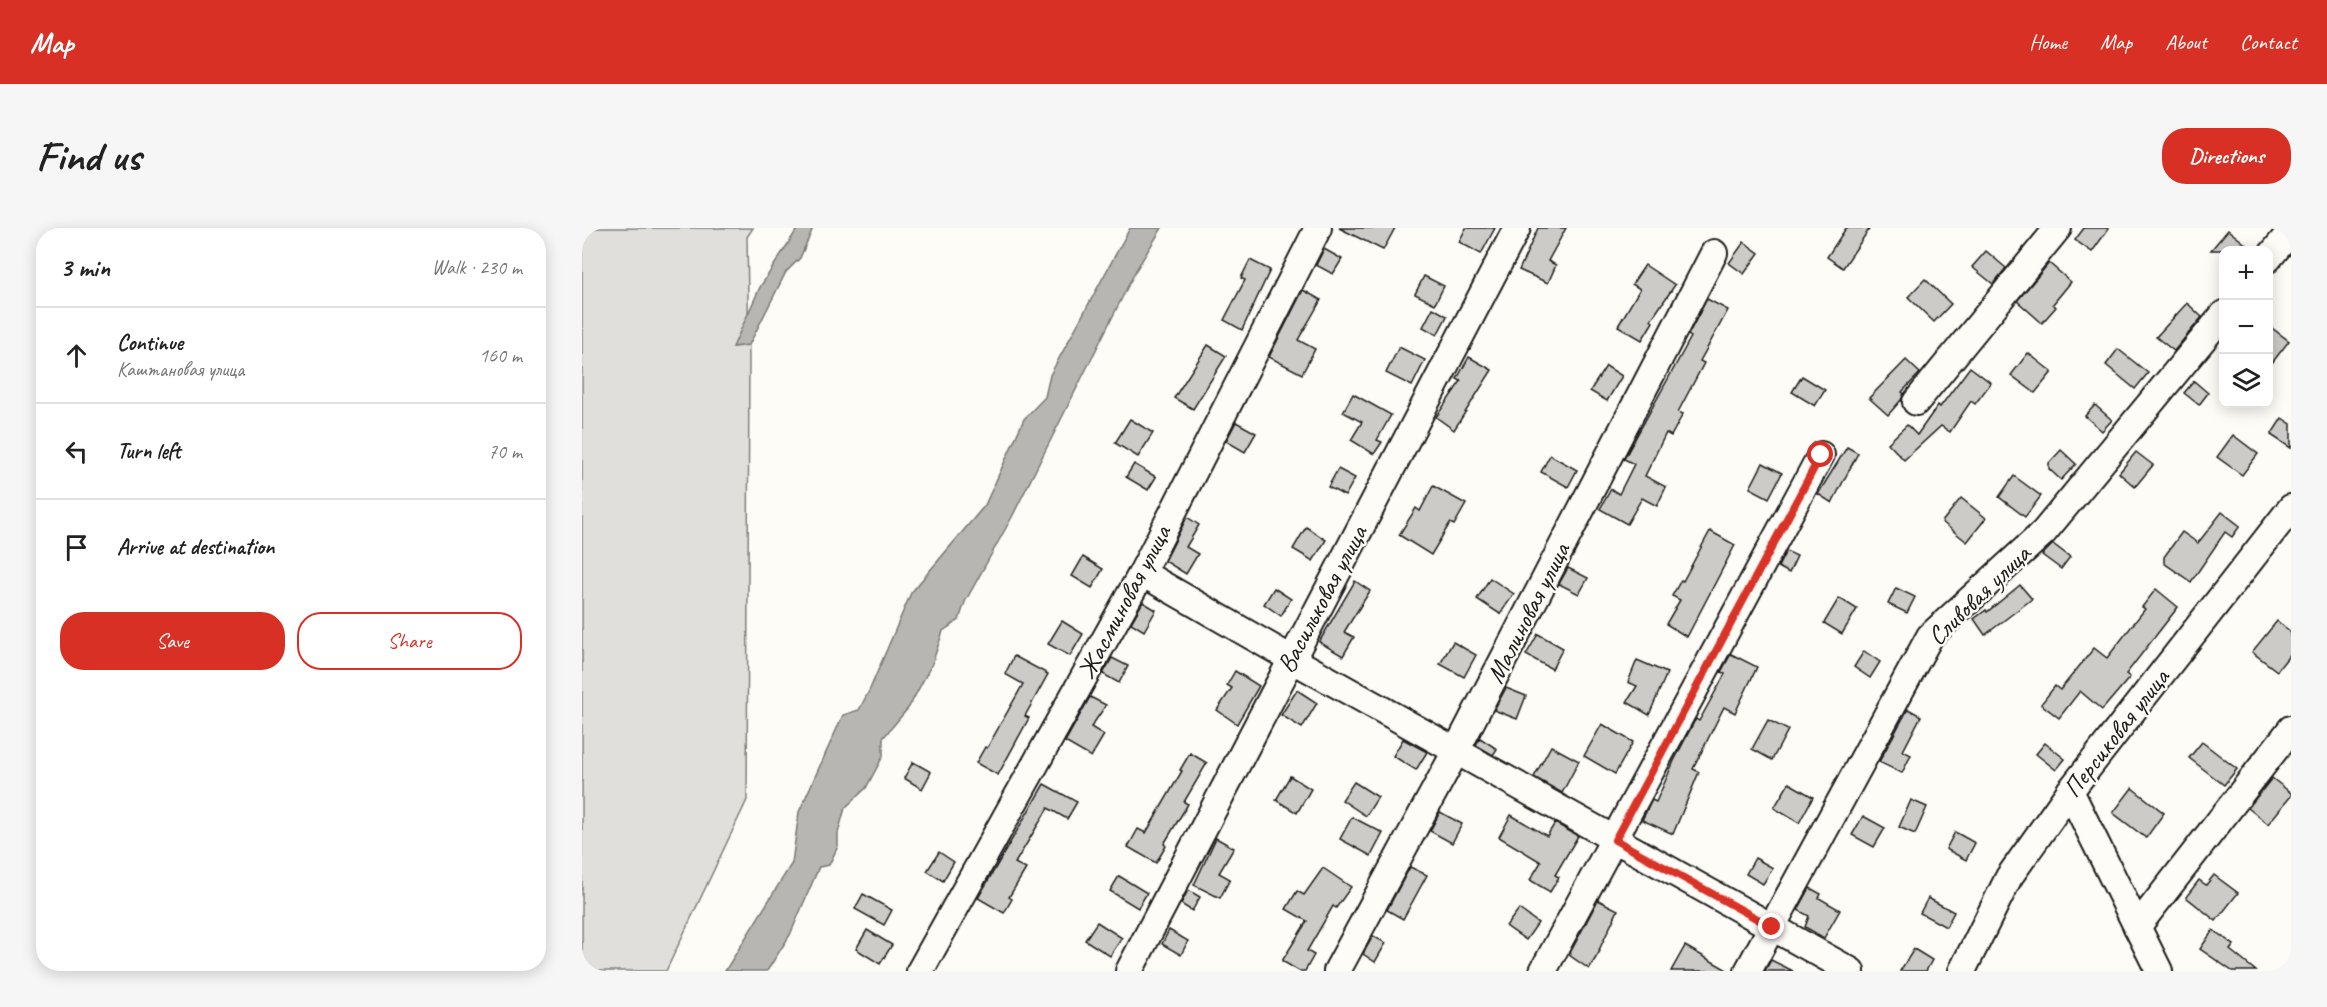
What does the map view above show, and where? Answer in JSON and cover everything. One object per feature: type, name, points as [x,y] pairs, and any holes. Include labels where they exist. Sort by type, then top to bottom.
[{"type":"street","name":"Жасминовая улица","points":[[920,971],[1142,573],[1318,228]]},
{"type":"street","name":"Васильковая улица","points":[[1129,971],[1517,228]]},
{"type":"street","points":[[1916,402],[2058,228]]},
{"type":"street","points":[[2273,253],[2291,231]]},
{"type":"street","name":"Малиновая улица","points":[[1337,971],[1456,751],[1714,253]]},
{"type":"street","name":"Сливовая улица","points":[[1748,971],[1930,636],[2044,532],[2219,319]]},
{"type":"street","points":[[1543,971],[1821,455]]},
{"type":"street","name":"Персиковая улица","points":[[1962,971],[2009,877],[2070,791],[2291,508]]},
{"type":"street","points":[[1142,573],[1851,971]]},
{"type":"street","points":[[2137,927],[2291,729]]},
{"type":"street","points":[[2070,791],[2159,971]]},
{"type":"shaded area","points":[[582,228],[753,228],[747,237],[749,360],[747,800],[666,971],[582,971]]},
{"type":"shaded area","points":[[798,228],[813,228],[800,258],[786,272],[749,345],[733,347],[760,287]]},
{"type":"shaded area","points":[[1130,228],[1162,228],[1136,270],[1012,517],[965,602],[959,620],[943,631],[932,664],[909,707],[883,738],[883,756],[866,788],[845,808],[838,833],[838,846],[829,865],[819,867],[790,935],[767,971],[725,971],[792,863],[799,812],[843,715],[859,710],[911,593],[985,505],[1024,419],[1045,397],[1050,375]]},
{"type":"building","points":[[1339,228],[1395,228],[1383,250]]},
{"type":"building","points":[[1466,228],[1495,228],[1481,254],[1459,242]]},
{"type":"building","points":[[1538,228],[1566,228],[1548,261],[1556,265],[1548,283],[1519,270]]},
{"type":"building","points":[[1846,228],[1870,228],[1843,268],[1827,257]]},
{"type":"building","points":[[2084,228],[2109,228],[2092,252],[2075,240]]},
{"type":"building","points":[[2228,230],[2248,246],[2219,246],[2219,250],[2211,250]]},
{"type":"building","points":[[1744,242],[1759,253],[1744,274],[1729,263]]},
{"type":"building","points":[[1324,249],[1342,259],[1333,274],[1316,265]]},
{"type":"building","points":[[1986,251],[2006,268],[1993,284],[1972,267]]},
{"type":"building","points":[[1250,260],[1270,270],[1242,330],[1224,320],[1245,280],[1241,278]]},
{"type":"building","points":[[2049,263],[2071,282],[2053,304],[2056,307],[2042,323],[2017,301]]},
{"type":"building","points":[[1645,265],[1675,285],[1651,320],[1653,322],[1642,340],[1618,326],[1640,289],[1632,284]]},
{"type":"building","points":[[1424,276],[1444,286],[1435,304],[1415,294]]},
{"type":"building","points":[[1925,279],[1951,304],[1934,322],[1908,297]]},
{"type":"building","points":[[1303,290],[1321,300],[1298,340],[1315,349],[1302,374],[1269,357]]},
{"type":"building","points":[[1707,299],[1728,310],[1700,361],[1704,363],[1678,412],[1683,414],[1671,436],[1666,433],[1645,476],[1666,487],[1657,506],[1642,498],[1627,524],[1600,509],[1611,489],[1619,494],[1634,464],[1624,459],[1691,337],[1688,335]]},
{"type":"building","points":[[2187,303],[2202,317],[2174,351],[2156,337]]},
{"type":"building","points":[[1433,308],[1447,316],[1437,335],[1423,327]]},
{"type":"building","points":[[2273,329],[2289,341],[2273,362]]},
{"type":"building","points":[[1208,345],[1226,356],[1193,409],[1174,398]]},
{"type":"building","points":[[1399,347],[1425,360],[1412,386],[1386,373]]},
{"type":"building","points":[[2118,349],[2148,373],[2135,389],[2106,365]]},
{"type":"building","points":[[2028,353],[2052,372],[2035,393],[2011,375]]},
{"type":"building","points":[[1469,357],[1492,370],[1454,430],[1436,417],[1461,381],[1457,379]]},
{"type":"building","points":[[1906,360],[1920,373],[1902,392],[1904,394],[1901,400],[1888,415],[1869,398]]},
{"type":"building","points":[[1606,366],[1622,376],[1607,401],[1590,391]]},
{"type":"building","points":[[1970,367],[1991,383],[1975,404],[1971,401],[1950,432],[1941,426],[1904,460],[1888,443],[1907,425],[1917,435],[1938,405],[1940,407]]},
{"type":"building","points":[[1802,376],[1825,390],[1815,406],[1792,392]]},
{"type":"building","points":[[2194,381],[2208,393],[2199,405],[2184,393]]},
{"type":"building","points":[[1353,394],[1391,415],[1377,440],[1382,442],[1374,454],[1351,440],[1362,422],[1343,412]]},
{"type":"building","points":[[2095,405],[2112,420],[2102,431],[2085,416]]},
{"type":"building","points":[[2282,418],[2291,424],[2291,448],[2271,435]]},
{"type":"building","points":[[1130,419],[1153,433],[1138,457],[1115,443]]},
{"type":"building","points":[[1236,422],[1256,433],[1245,452],[1226,441]]},
{"type":"building","points":[[2233,435],[2258,454],[2242,475],[2217,457]]},
{"type":"building","points":[[1847,447],[1858,453],[1832,503],[1818,494]]},
{"type":"building","points":[[2061,450],[2076,464],[2061,480],[2049,469],[2049,463]]},
{"type":"building","points":[[2136,452],[2153,465],[2135,487],[2119,473]]},
{"type":"building","points":[[1550,455],[1577,470],[1568,487],[1541,472]]},
{"type":"building","points":[[1763,463],[1782,473],[1769,498],[1750,488]]},
{"type":"building","points":[[1134,464],[1156,477],[1148,490],[1126,477]]},
{"type":"building","points":[[1338,469],[1355,478],[1345,496],[1328,487]]},
{"type":"building","points":[[2014,476],[2041,496],[2025,517],[1999,497]]},
{"type":"building","points":[[1433,486],[1466,504],[1454,525],[1450,523],[1431,555],[1399,535],[1416,508],[1420,511]]},
{"type":"building","points":[[1961,498],[1986,518],[1967,542],[1942,522]]},
{"type":"building","points":[[2222,512],[2240,526],[2232,537],[2225,532],[2191,582],[2164,563],[2164,557],[2182,532],[2198,543]]},
{"type":"building","points":[[1187,517],[1199,525],[1186,547],[1198,554],[1186,574],[1165,561]]},
{"type":"building","points":[[1306,527],[1326,540],[1313,561],[1293,549]]},
{"type":"building","points":[[1710,531],[1735,545],[1687,637],[1666,624],[1680,600],[1672,596],[1681,580],[1683,581]]},
{"type":"building","points":[[2053,544],[2070,557],[2061,569],[2042,555]]},
{"type":"building","points":[[1786,551],[1797,556],[1789,573],[1778,567]]},
{"type":"building","points":[[1083,557],[1103,569],[1092,588],[1072,576]]},
{"type":"building","points":[[1568,568],[1588,578],[1579,594],[1559,584]]},
{"type":"building","points":[[1490,578],[1514,594],[1500,614],[1477,599]]},
{"type":"building","points":[[1355,581],[1370,591],[1344,632],[1354,637],[1343,656],[1319,642]]},
{"type":"building","points":[[2020,585],[2032,599],[1985,635],[1974,619],[1986,610],[1987,612]]},
{"type":"building","points":[[1274,588],[1291,599],[1281,616],[1264,604]]},
{"type":"building","points":[[1896,588],[1915,597],[1907,613],[1888,604]]},
{"type":"building","points":[[2156,589],[2178,607],[2126,674],[2130,677],[2102,710],[2080,691],[2059,718],[2041,704],[2055,686],[2060,690],[2094,648],[2107,658],[2145,609],[2142,607]]},
{"type":"building","points":[[1839,598],[1857,609],[1842,634],[1824,623]]},
{"type":"building","points":[[1143,602],[1156,610],[1144,631],[1131,623]]},
{"type":"building","points":[[1062,621],[1083,634],[1070,656],[1048,644]]},
{"type":"building","points":[[2277,621],[2291,632],[2291,653],[2277,671],[2252,652]]},
{"type":"building","points":[[1538,634],[1563,648],[1552,669],[1526,655]]},
{"type":"building","points":[[1453,642],[1476,655],[1464,677],[1440,664]]},
{"type":"building","points":[[1864,651],[1880,662],[1870,678],[1854,667]]},
{"type":"building","points":[[1731,654],[1757,667],[1735,713],[1724,707],[1693,769],[1699,772],[1673,834],[1642,820],[1652,800],[1656,802],[1694,722],[1696,719],[1699,721],[1725,674],[1721,672]]},
{"type":"building","points":[[1014,656],[1048,674],[1025,716],[1029,718],[998,775],[976,763],[1023,684],[1005,674]]},
{"type":"building","points":[[1112,658],[1128,666],[1119,683],[1103,674]]},
{"type":"building","points":[[1637,660],[1667,673],[1649,715],[1627,702],[1637,686],[1628,682]]},
{"type":"building","points":[[1235,671],[1259,686],[1237,724],[1217,710],[1232,688],[1227,685]]},
{"type":"building","points":[[1506,688],[1526,696],[1517,719],[1494,710]]},
{"type":"building","points":[[1297,690],[1317,703],[1302,728],[1281,715]]},
{"type":"building","points":[[1090,697],[1106,705],[1091,727],[1104,735],[1091,757],[1065,742]]},
{"type":"building","points":[[1908,709],[1921,716],[1903,751],[1911,755],[1902,773],[1879,762]]},
{"type":"building","points":[[1768,720],[1788,730],[1772,760],[1752,749]]},
{"type":"building","points":[[1602,724],[1633,742],[1615,774],[1584,756]]},
{"type":"building","points":[[1480,738],[1497,749],[1493,755],[1476,745]]},
{"type":"building","points":[[1403,739],[1427,752],[1416,770],[1393,756]]},
{"type":"building","points":[[2202,742],[2237,769],[2224,785],[2189,758]]},
{"type":"building","points":[[2045,743],[2065,759],[2056,770],[2036,754]]},
{"type":"building","points":[[1551,746],[1579,761],[1562,793],[1534,777]]},
{"type":"building","points":[[1190,753],[1207,763],[1184,802],[1188,804],[1164,844],[1166,846],[1156,863],[1128,847],[1138,829],[1146,833]]},
{"type":"building","points":[[913,762],[931,772],[922,789],[904,778]]},
{"type":"building","points":[[1290,776],[1311,789],[1297,813],[1276,800]]},
{"type":"building","points":[[2272,778],[2291,793],[2291,796],[2268,824],[2248,808]]},
{"type":"building","points":[[1354,782],[1378,797],[1366,816],[1342,800]]},
{"type":"building","points":[[1789,783],[1813,797],[1799,823],[1774,808]]},
{"type":"building","points":[[1044,784],[1077,802],[1067,819],[1048,808],[1015,863],[1026,869],[1009,897],[1012,899],[1004,913],[978,898]]},
{"type":"building","points":[[2132,788],[2164,813],[2146,838],[2113,813]]},
{"type":"building","points":[[1911,800],[1927,807],[1915,834],[1899,827]]},
{"type":"building","points":[[1440,812],[1462,824],[1452,843],[1430,831]]},
{"type":"building","points":[[1511,815],[1547,836],[1555,823],[1578,836],[1555,875],[1559,877],[1550,892],[1530,880],[1541,862],[1499,837]]},
{"type":"building","points":[[1863,816],[1885,828],[1874,847],[1852,835]]},
{"type":"building","points":[[1352,817],[1383,833],[1371,856],[1340,839]]},
{"type":"building","points":[[1955,832],[1975,843],[1966,860],[1946,849]]},
{"type":"building","points":[[1216,838],[1234,848],[1219,873],[1230,879],[1220,898],[1194,885]]},
{"type":"building","points":[[939,852],[954,862],[943,881],[927,871]]},
{"type":"building","points":[[1755,858],[1773,868],[1763,884],[1746,874]]},
{"type":"building","points":[[1410,867],[1427,875],[1403,919],[1387,910]]},
{"type":"building","points":[[1323,868],[1351,887],[1336,908],[1333,906],[1307,951],[1314,955],[1305,971],[1299,971],[1282,961],[1307,921],[1286,909],[1297,891],[1304,895]]},
{"type":"building","points":[[2214,875],[2238,893],[2216,921],[2186,897],[2199,880],[2206,885]]},
{"type":"building","points":[[1119,876],[1147,893],[1138,908],[1110,891]]},
{"type":"building","points":[[1810,888],[1821,894],[1819,898],[1840,910],[1824,938],[1805,927],[1809,916],[1798,910]]},
{"type":"building","points":[[1188,890],[1200,897],[1192,911],[1181,904]]},
{"type":"building","points":[[863,894],[892,910],[884,925],[855,909]]},
{"type":"building","points":[[1928,898],[1954,912],[1946,927],[1920,913]]},
{"type":"building","points":[[1598,900],[1618,910],[1600,951],[1589,969],[1569,955]]},
{"type":"building","points":[[1519,909],[1538,923],[1526,940],[1506,926]]},
{"type":"building","points":[[1097,922],[1122,938],[1110,956],[1085,940]]},
{"type":"building","points":[[867,930],[892,945],[880,964],[856,949]]},
{"type":"building","points":[[1169,930],[1188,941],[1181,955],[1162,944]]},
{"type":"building","points":[[2213,930],[2234,945],[2230,950],[2256,971],[2232,971],[2200,949]]},
{"type":"building","points":[[1373,936],[1386,943],[1375,962],[1363,954]]},
{"type":"building","points":[[1685,946],[1729,971],[1671,971]]},
{"type":"building","points":[[1914,949],[1932,960],[1926,971],[1900,971]]},
{"type":"building","points":[[1771,960],[1793,971],[1765,971]]},
{"type":"route","points":[[1772,927],[1615,840],[1821,455]]}]
